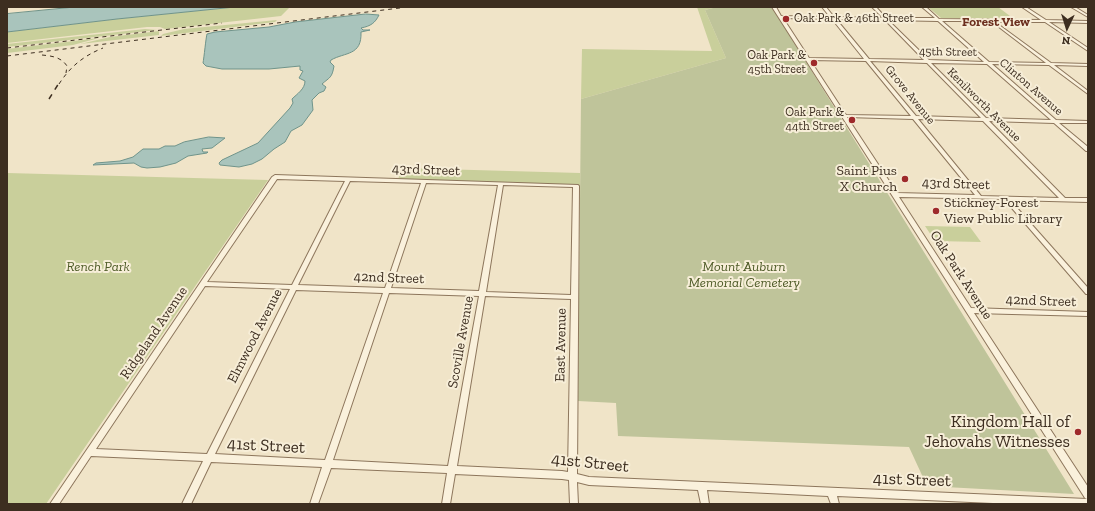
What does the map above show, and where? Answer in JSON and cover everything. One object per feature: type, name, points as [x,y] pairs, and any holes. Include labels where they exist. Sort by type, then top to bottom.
[{"type":"street","name":"Oak Park Avenue","points":[[774,7],[1088,495]]},
{"type":"street","name":"Grove Avenue","points":[[824,7],[979,197]]},
{"type":"street","name":"Kenilworth Avenue","points":[[874,7],[1063,199]]},
{"type":"street","name":"Clinton Avenue","points":[[924,7],[1088,150]]},
{"type":"street","points":[[1024,7],[1088,50]]},
{"type":"street","points":[[1073,7],[1088,16]]},
{"type":"street","points":[[781,16],[1088,22]]},
{"type":"street","points":[[991,20],[1088,94]]},
{"type":"street","name":"45th Street","points":[[808,59],[1088,65]]},
{"type":"street","points":[[845,116],[1088,122]]},
{"type":"street","name":"43rd Street","points":[[274,177],[576,186]]},
{"type":"street","name":"Ridgeland Avenue","points":[[54,504],[274,177]]},
{"type":"street","name":"Elmwood Avenue","points":[[186,504],[348,179]]},
{"type":"street","points":[[314,504],[424,182]]},
{"type":"street","name":"Scoville Avenue","points":[[446,504],[501,184]]},
{"type":"street","name":"East Avenue","points":[[574,504],[572,462],[576,186]]},
{"type":"street","name":"43rd Street","points":[[895,195],[1088,200]]},
{"type":"street","points":[[1006,198],[1088,292]]},
{"type":"street","name":"42nd Street","points":[[202,284],[574,296]]},
{"type":"street","name":"42nd Street","points":[[969,310],[1088,314]]},
{"type":"street","name":"41st Street","points":[[89,452],[564,475],[588,481],[831,492],[960,500],[1088,503]]},
{"type":"street","points":[[702,486],[705,504]]},
{"type":"street","points":[[831,492],[835,504]]},
{"type":"green space","points":[[235,7],[290,7],[281,16],[165,29],[160,27],[147,27],[7,43],[7,32]]},
{"type":"green space","points":[[697,7],[717,7],[705,10],[726,58],[581,99],[582,49],[712,51]]},
{"type":"green space","name":"Mount Auburn Memorial Cemetery","points":[[717,7],[772,7],[1074,494],[927,486],[909,447],[618,436],[616,403],[578,401],[581,99],[726,58],[705,10]]},
{"type":"green space","points":[[928,7],[998,7],[1014,19],[941,18]]},
{"type":"green space","points":[[277,20],[275,22],[161,36],[163,34],[184,29]]},
{"type":"green space","points":[[145,29],[157,30],[7,47],[7,44]]},
{"type":"green space","points":[[159,31],[159,35],[80,44],[110,37]]},
{"type":"green space","points":[[99,38],[73,45],[7,53],[7,49]]},
{"type":"green space","points":[[403,168],[580,173],[580,185],[398,179]]},
{"type":"green space","name":"Rench Park","points":[[7,173],[268,180],[46,504],[7,504]]},
{"type":"green space","points":[[925,226],[970,227],[981,242],[935,241]]},
{"type":"water","points":[[75,7],[235,7],[7,32],[7,14]]},
{"type":"water","points":[[366,14],[379,15],[372,24],[361,28],[363,30],[370,30],[361,32],[361,40],[356,49],[331,60],[330,62],[334,66],[332,73],[322,84],[326,87],[324,91],[319,93],[312,100],[313,110],[302,125],[291,131],[285,142],[262,159],[252,164],[239,167],[220,165],[219,163],[222,160],[258,143],[290,108],[293,103],[292,99],[302,89],[305,81],[299,78],[303,71],[300,70],[300,66],[269,69],[222,69],[206,66],[203,63],[207,34]]},
{"type":"water","points":[[209,137],[225,138],[212,148],[202,149],[203,152],[208,152],[207,153],[188,156],[176,163],[160,167],[147,168],[141,167],[134,163],[93,165],[96,163],[120,161],[133,157],[143,149],[159,149],[165,146],[175,146],[184,142]]},
{"type":"railway","points":[[7,56],[408,7]]},
{"type":"railway","points":[[7,48],[222,23]]},
{"type":"railway","points":[[59,84],[68,72],[78,63],[89,55],[103,48]]},
{"type":"railway","points":[[42,55],[59,59],[65,63],[67,66],[66,73]]},
{"type":"railway","points":[[49,99],[59,83]]},
{"type":"place","name":"Oak Park & 46th Street","points":[[786,19]]},
{"type":"place","name":"Oak Park & 45th Street","points":[[814,63]]},
{"type":"place","name":"Oak Park & 44th Street","points":[[852,120]]},
{"type":"place","name":"Saint Pius X Church","points":[[905,179]]},
{"type":"place","name":"Stickney-Forest View Public Library","points":[[936,211]]},
{"type":"place","name":"Kingdom Hall of Jehovahs Witnesses","points":[[1078,432]]},
{"type":"district","name":"Forest View","points":[[996,22]]}]
